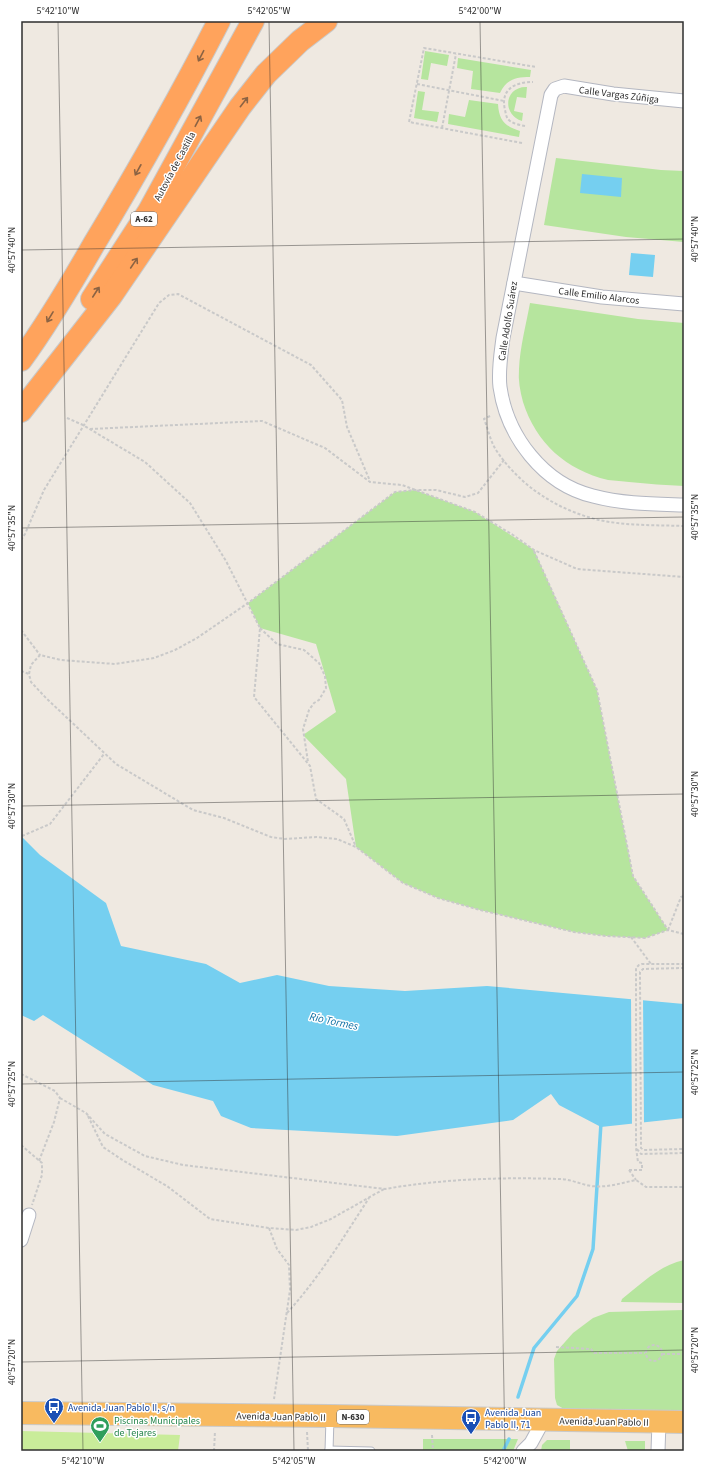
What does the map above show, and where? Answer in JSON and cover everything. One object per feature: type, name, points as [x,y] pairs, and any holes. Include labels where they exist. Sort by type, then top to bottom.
[{"type":"highway","name":"A-62","points":[[21,360],[44,328],[125,194],[182,92],[219,21]]},
{"type":"highway","name":"Autovía de Castilla","points":[[21,407],[149,211],[252,21]]},
{"type":"highway","points":[[21,411],[111,296],[240,107],[266,74],[300,41],[326,21]]},
{"type":"highway","name":"Avenida Juan Pablo II","points":[[21,1413],[684,1422]]},
{"type":"street","name":"Calle Vargas Zúñiga","points":[[555,89],[564,86],[613,94],[684,101]]},
{"type":"street","name":"Calle Adolfo Suárez","points":[[555,89],[550,95],[503,338],[500,366],[500,385],[511,426],[529,455],[546,471],[567,486],[593,496],[636,503],[684,505]]},
{"type":"street","name":"Calle Emilio Alarcos","points":[[514,283],[602,297],[684,304]]},
{"type":"street","points":[[21,1240],[29,1216]]},
{"type":"street","points":[[528,1448],[543,1421]]},
{"type":"street","points":[[658,1451],[659,1422]]},
{"type":"lane","points":[[330,1416],[329,1451],[371,1451]]},
{"type":"path","points":[[522,143],[409,122],[416,84],[424,48],[536,67]]},
{"type":"path","points":[[442,128],[456,54]]},
{"type":"path","points":[[525,126],[510,120],[506,116],[504,100],[507,90],[513,86],[524,82],[533,82]]},
{"type":"path","points":[[416,84],[504,100]]},
{"type":"path","points":[[21,540],[44,490],[83,425],[159,303],[169,295],[178,294],[311,365],[342,400],[347,427],[370,482]]},
{"type":"path","points":[[21,630],[40,655],[61,660],[115,664],[154,658],[175,650],[198,638],[248,603],[396,492],[436,490],[465,497],[478,492],[504,460],[496,449],[484,419],[490,416]]},
{"type":"path","points":[[67,418],[83,425],[145,462],[190,503],[226,561],[260,628],[277,644],[304,650],[319,663],[325,676],[326,688],[319,700],[309,710],[303,729],[308,762],[316,799],[344,819],[356,847]]},
{"type":"path","points":[[90,429],[262,421],[325,448],[370,482],[402,485],[475,512],[513,535],[534,550],[578,569],[684,577]]},
{"type":"path","points":[[534,550],[597,690],[634,876],[668,930]]},
{"type":"path","points":[[260,628],[254,696],[308,762]]},
{"type":"path","points":[[40,655],[31,665],[29,674],[31,682],[46,698],[116,764],[193,810],[224,818],[271,837],[285,839],[316,837],[337,839],[356,847],[403,883],[438,898],[480,910],[574,932],[606,936],[645,938],[668,930],[684,934]]},
{"type":"path","points":[[21,671],[29,674]]},
{"type":"path","points":[[22,836],[50,824],[104,754]]},
{"type":"path","points":[[668,930],[681,897],[684,896]]},
{"type":"path","points":[[631,937],[651,964]]},
{"type":"path","points":[[684,964],[638,965],[636,968],[636,1148],[638,1162],[642,1163],[642,1170],[629,1170],[636,1180],[646,1187],[684,1187]]},
{"type":"path","points":[[684,968],[643,969],[640,972],[641,1148],[644,1150],[684,1149]]},
{"type":"path","points":[[21,1074],[55,1091],[60,1098],[86,1113],[105,1134],[145,1156],[184,1165],[385,1189],[408,1185],[483,1179],[561,1179],[590,1186],[603,1187],[636,1180]]},
{"type":"path","points":[[39,1161],[54,1122],[60,1098]]},
{"type":"path","points":[[86,1113],[103,1147],[167,1186],[210,1219],[269,1228],[296,1230],[311,1227],[331,1219],[385,1189]]},
{"type":"path","points":[[21,1146],[42,1163],[42,1175],[29,1216]]},
{"type":"path","points":[[636,1148],[641,1154],[684,1153]]},
{"type":"path","points":[[286,1314],[305,1293],[332,1256],[369,1198]]},
{"type":"path","points":[[269,1228],[277,1248],[289,1264],[290,1290],[273,1400]]},
{"type":"path","points":[[652,1345],[657,1345],[661,1349],[662,1354],[660,1359],[651,1361],[647,1358],[645,1353],[647,1348],[652,1345]]},
{"type":"path","points":[[556,1347],[591,1349],[594,1353],[645,1353]]},
{"type":"path","points":[[662,1354],[684,1354]]},
{"type":"path","points":[[214,1451],[215,1430]]},
{"type":"path","points":[[307,1432],[308,1451]]},
{"type":"path","points":[[432,1434],[433,1451]]},
{"type":"green space","points":[[425,51],[449,55],[447,66],[431,63],[428,80],[421,79]]},
{"type":"green space","points":[[458,58],[531,70],[530,77],[515,79],[508,82],[500,93],[471,89],[473,71],[457,68]]},
{"type":"green space","points":[[527,87],[526,98],[517,97],[514,111],[523,113],[522,121],[511,113],[508,101],[510,95],[514,91]]},
{"type":"green space","points":[[418,91],[425,92],[422,110],[439,112],[437,122],[414,118]]},
{"type":"green space","points":[[469,100],[498,104],[501,119],[510,127],[520,131],[519,137],[448,124],[449,114],[465,117]]},
{"type":"green space","points":[[556,158],[661,170],[684,171],[684,242],[626,237],[544,225]]},
{"type":"green space","points":[[530,303],[638,319],[684,323],[684,486],[608,480],[579,469],[566,462],[545,442],[529,417],[523,402],[519,381],[523,336]]},
{"type":"green space","points":[[415,490],[475,512],[534,550],[597,690],[633,876],[668,930],[645,938],[606,936],[574,932],[480,910],[438,898],[403,883],[356,847],[346,779],[303,735],[336,712],[316,644],[260,628],[248,603],[395,492]]},
{"type":"green space","points":[[684,1260],[684,1303],[621,1302],[622,1299],[644,1281],[659,1271],[675,1262]]},
{"type":"green space","points":[[684,1310],[684,1412],[564,1409],[557,1405],[555,1398],[554,1359],[557,1351],[573,1333],[593,1318],[609,1312]]},
{"type":"green space","name":"Piscinas Municipales de Tejares","points":[[21,1431],[180,1435],[178,1451],[21,1451]]},
{"type":"green space","points":[[423,1439],[518,1439],[513,1451],[423,1451]]},
{"type":"green space","points":[[547,1440],[570,1440],[570,1451],[541,1451],[542,1445]]},
{"type":"green space","points":[[625,1441],[645,1441],[645,1451],[628,1451]]},
{"type":"water","points":[[582,174],[622,178],[621,197],[580,193]]},
{"type":"water","points":[[631,253],[655,255],[653,277],[629,275]]},
{"type":"water","name":"Río Tormes","points":[[21,836],[40,855],[106,903],[121,946],[206,964],[240,983],[277,975],[329,986],[405,991],[487,986],[684,1004],[684,1118],[601,1127],[559,1105],[551,1094],[513,1120],[397,1136],[251,1128],[221,1116],[213,1101],[153,1085],[43,1015],[34,1021],[21,1015]]},
{"type":"pier","points":[[631,997],[643,998],[644,1124],[632,1125]]},
{"type":"waterway","points":[[518,1397],[534,1348],[577,1296],[593,1249],[601,1123]]},
{"type":"waterway","points":[[503,1451],[509,1439]]},
{"type":"place","name":"Avenida Juan Pablo II, s/n","points":[[54,1424]]},
{"type":"place","name":"Avenida Juan Pablo II, 71","points":[[471,1435]]},
{"type":"place","name":"Piscinas Municipales de Tejares","points":[[100,1443]]}]
